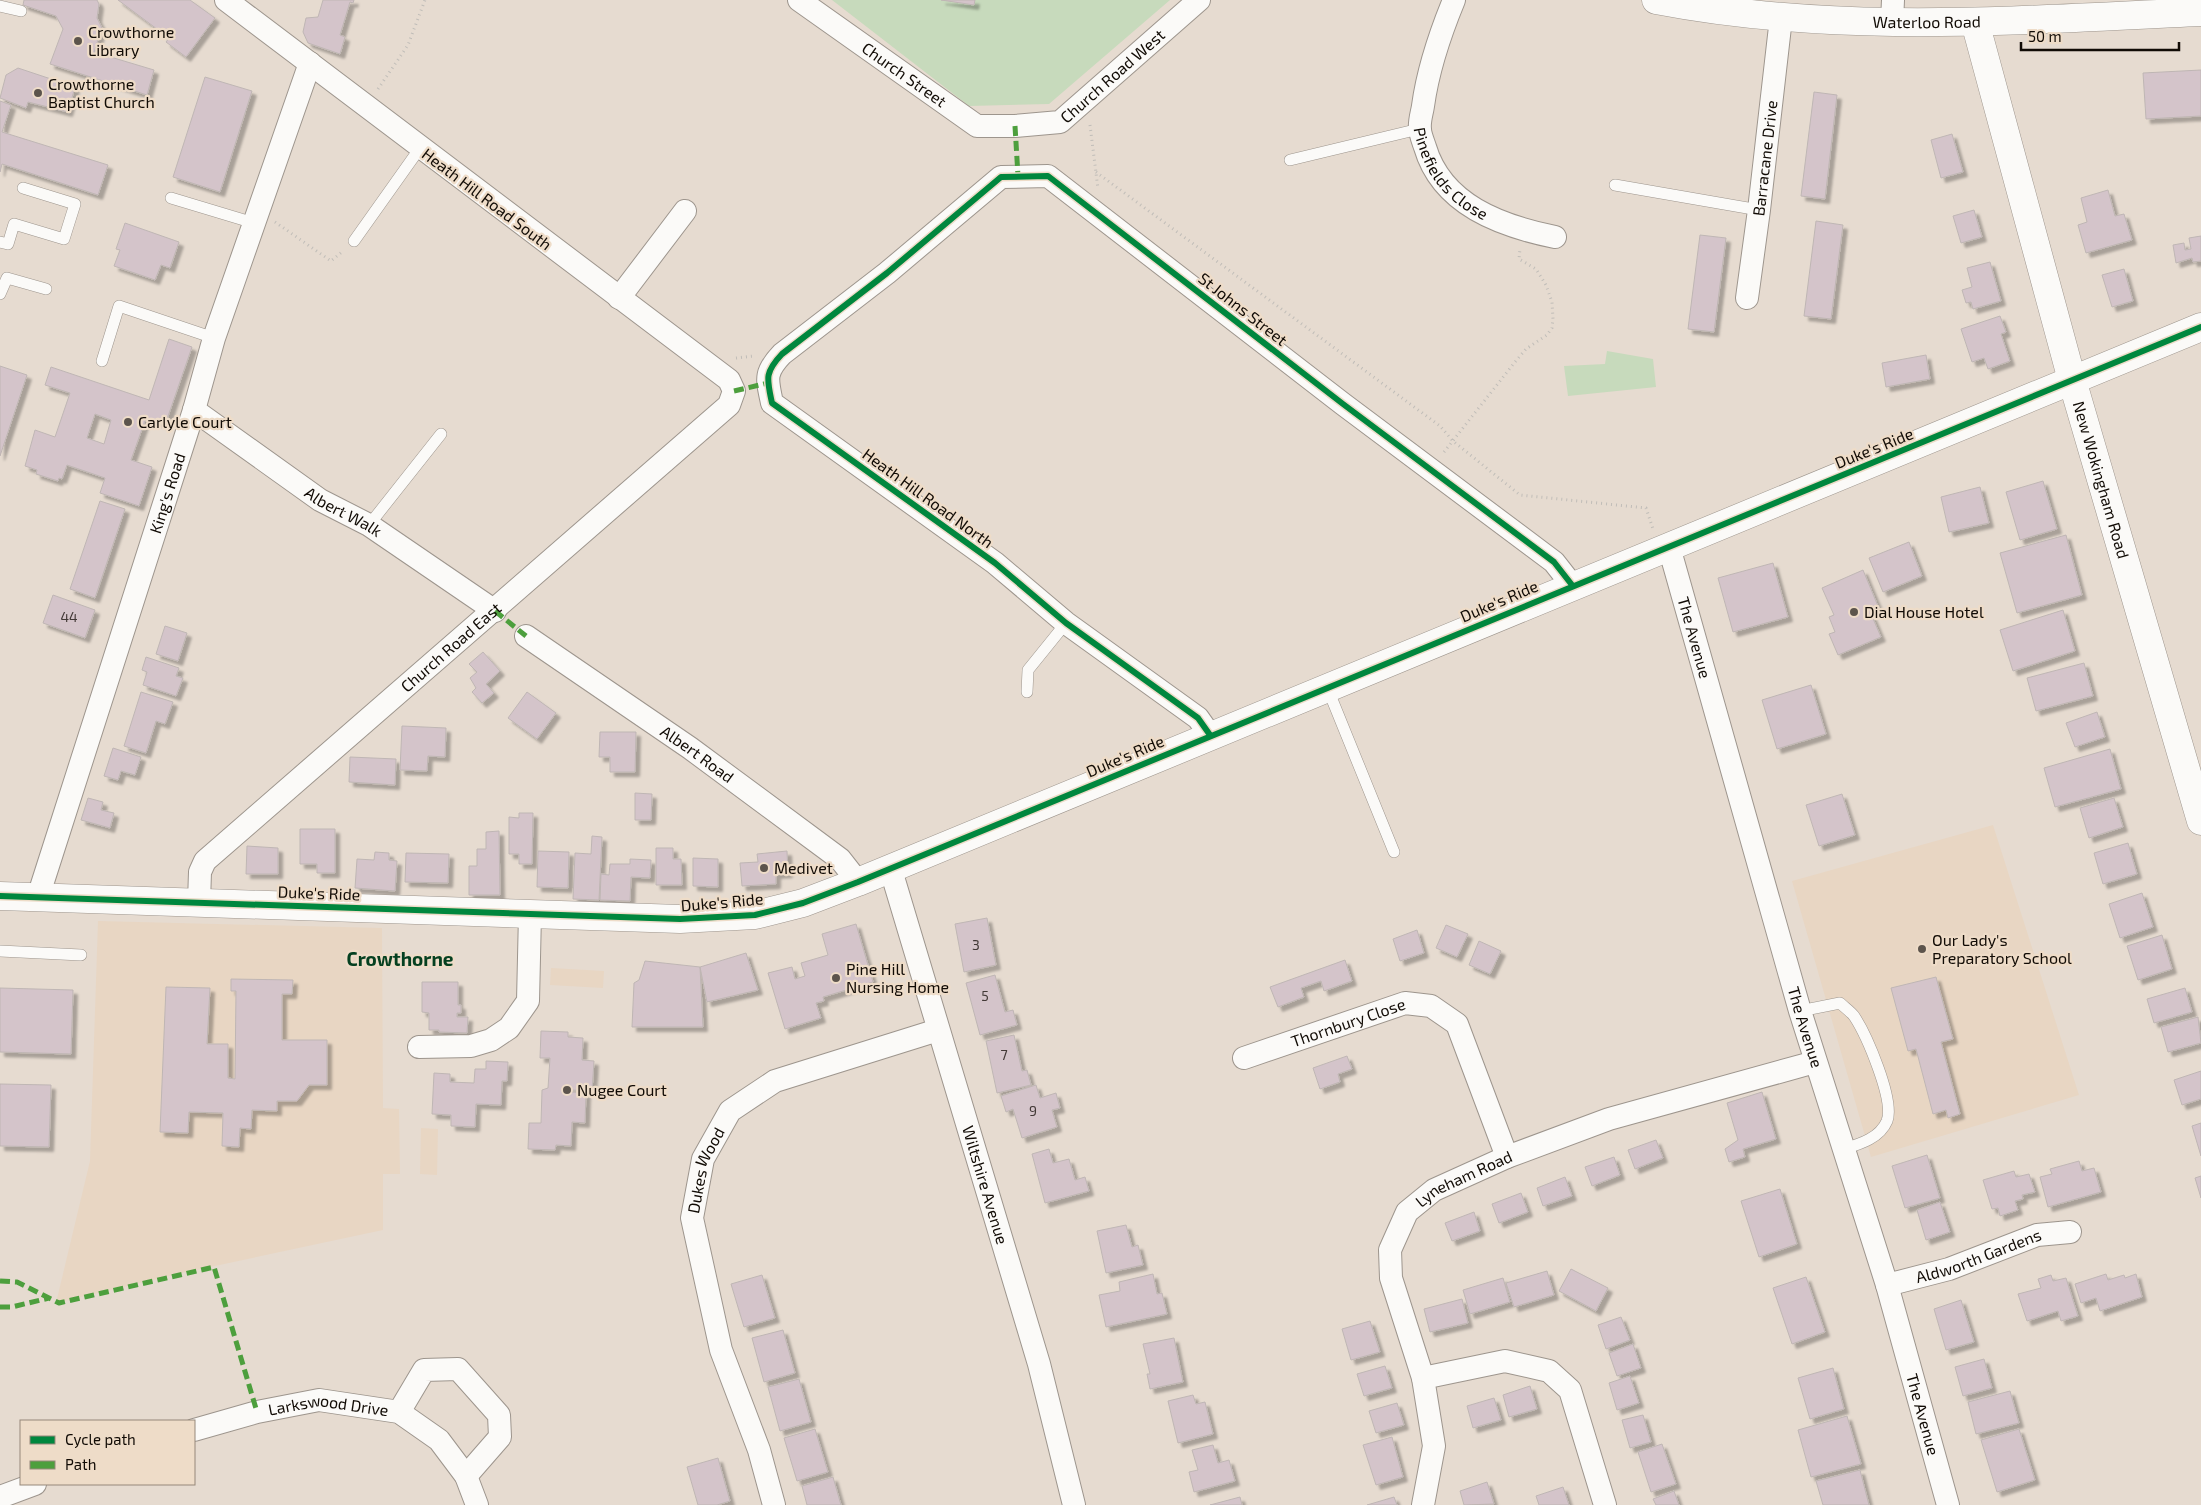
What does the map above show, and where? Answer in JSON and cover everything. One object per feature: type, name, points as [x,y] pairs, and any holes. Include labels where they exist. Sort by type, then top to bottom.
[{"type":"main road","name":"Waterloo Road","points":[[1656,0],[1711,11],[1838,22],[1893,11],[1975,22],[2201,12]]},
{"type":"main road","name":"New Wokingham Road","points":[[1975,22],[2072,380],[2194,769],[2201,821]]},
{"type":"main road","name":"Duke's Ride","points":[[0,896],[680,919],[755,915],[803,903],[858,882],[890,867],[1572,585],[1665,549],[2201,327]]},
{"type":"street","name":"Church Street","points":[[799,0],[978,126],[1015,126]]},
{"type":"street","name":"Church Road West","points":[[1015,126],[1060,122],[1200,0]]},
{"type":"street","name":"Pinefields Close","points":[[1454,0],[1440,36],[1425,89],[1420,129],[1430,164],[1454,194],[1490,218],[1527,231],[1555,237]]},
{"type":"street","name":"Heath Hill Road South","points":[[234,3],[420,148],[729,380],[734,391],[729,405]]},
{"type":"street","name":"Barracane Drive","points":[[1746,298],[1759,210],[1780,18]]},
{"type":"street","name":"King's Road","points":[[38,898],[194,410],[214,338],[310,63]]},
{"type":"street","name":"St Johns Street","points":[[887,273],[1001,177],[1048,176],[1343,404],[1554,562],[1572,585]]},
{"type":"street","points":[[619,298],[685,211]]},
{"type":"street","name":"Heath Hill Road North","points":[[887,273],[782,354],[770,366],[768,383],[772,403],[995,563],[1066,623],[1198,718],[1210,735]]},
{"type":"street","name":"Church Road East","points":[[199,902],[200,872],[204,861],[495,611],[729,405]]},
{"type":"street","name":"Albert Walk","points":[[194,410],[320,500],[369,525],[495,611]]},
{"type":"street","name":"The Avenue","points":[[1665,549],[1815,1062],[1887,1284],[1948,1505]]},
{"type":"street","name":"Albert Road","points":[[526,636],[690,748],[840,859],[858,882]]},
{"type":"street","name":"Wiltshire Avenue","points":[[890,867],[1039,1364],[1074,1505]]},
{"type":"street","points":[[419,1047],[471,1046],[491,1040],[509,1028],[528,1002],[530,914]]},
{"type":"street","name":"Thornbury Close","points":[[1244,1058],[1405,1003],[1431,1006],[1457,1024],[1507,1157]]},
{"type":"street","name":"Dukes Wood","points":[[774,1505],[759,1450],[720,1350],[692,1218],[703,1159],[730,1111],[775,1081],[938,1030]]},
{"type":"street","name":"Lyneham Road","points":[[1423,1505],[1434,1446],[1423,1378],[1391,1278],[1390,1250],[1406,1212],[1434,1190],[1507,1157],[1609,1119],[1815,1062]]},
{"type":"street","name":"Aldworth Gardens","points":[[1887,1284],[1949,1269],[2037,1235],[2070,1232]]},
{"type":"street","points":[[1423,1378],[1505,1361],[1549,1371],[1570,1390],[1604,1505]]},
{"type":"street","points":[[399,1412],[424,1370],[458,1370],[499,1415],[500,1437],[466,1476]]},
{"type":"street","name":"Larkswood Drive","points":[[195,1430],[257,1412],[318,1400],[399,1412],[439,1440],[466,1476],[477,1505]]},
{"type":"street","points":[[0,1496],[32,1485]]},
{"type":"lane","points":[[0,6],[20,11]]},
{"type":"lane","points":[[1290,160],[1420,129]]},
{"type":"lane","points":[[354,241],[420,148]]},
{"type":"lane","points":[[1615,185],[1759,210]]},
{"type":"lane","points":[[0,242],[8,244],[14,224],[64,238],[75,204],[23,188]]},
{"type":"lane","points":[[171,198],[256,217]]},
{"type":"lane","points":[[0,294],[7,278],[46,289]]},
{"type":"lane","points":[[102,361],[119,306],[214,338]]},
{"type":"lane","points":[[369,525],[441,434]]},
{"type":"lane","points":[[1027,692],[1028,670],[1066,623]]},
{"type":"lane","points":[[1327,687],[1394,852]]},
{"type":"lane","points":[[0,951],[81,955]]},
{"type":"lane","points":[[1800,1011],[1840,1003],[1853,1015],[1869,1046],[1886,1093],[1889,1111],[1882,1128],[1867,1142],[1844,1149]]},
{"type":"path","points":[[366,106],[408,45],[425,0]]},
{"type":"path","points":[[1078,107],[1089,118],[1099,197],[1092,210]]},
{"type":"path","points":[[1096,172],[1440,426],[1453,441],[1520,495],[1646,508],[1665,549]]},
{"type":"path","points":[[256,217],[331,262],[354,241]]},
{"type":"path","points":[[1432,469],[1526,349],[1547,335],[1552,328],[1552,302],[1546,285],[1536,269],[1519,259],[1521,246],[1527,231]]},
{"type":"path","points":[[703,361],[782,354]]},
{"type":"shaded area","name":"Our Lady's Preparatory School","points":[[1993,825],[2079,1095],[1871,1157],[1792,881]]},
{"type":"shaded area","points":[[98,921],[382,928],[383,1108],[399,1109],[400,1174],[383,1174],[383,1230],[182,1273],[56,1303],[90,1161]]},
{"type":"shaded area","points":[[551,968],[604,971],[603,988],[550,985]]},
{"type":"shaded area","points":[[421,1128],[438,1129],[437,1175],[420,1174]]},
{"type":"green space","points":[[832,0],[1170,0],[1049,104],[969,106]]},
{"type":"green space","points":[[1607,351],[1653,359],[1656,387],[1568,396],[1564,366],[1605,364]]},
{"type":"building","name":"Crowthorne Library","points":[[24,0],[97,0],[99,4],[97,18],[102,28],[94,52],[154,70],[147,95],[50,64],[63,29],[56,16],[23,5]]},
{"type":"building","points":[[118,0],[190,0],[215,18],[186,57],[166,42],[169,38]]},
{"type":"building","points":[[323,0],[354,0],[353,3],[350,2],[340,35],[345,37],[340,54],[308,43],[303,32],[306,18],[318,17]]},
{"type":"building","points":[[941,0],[975,0],[974,5]]},
{"type":"building","name":"Crowthorne Baptist Church","points":[[18,68],[75,87],[68,112],[28,102],[26,108],[0,98],[6,75]]},
{"type":"building","points":[[2201,70],[2201,116],[2146,119],[2143,73]]},
{"type":"building","points":[[205,77],[252,91],[220,192],[173,177]]},
{"type":"building","points":[[1814,92],[1837,95],[1825,199],[1801,196]]},
{"type":"building","points":[[0,101],[11,105],[2,132],[108,165],[98,195],[2,164],[0,172]]},
{"type":"building","points":[[1952,134],[1963,172],[1941,178],[1931,140]]},
{"type":"building","points":[[2108,190],[2115,216],[2124,214],[2132,240],[2086,253],[2078,225],[2087,222],[2081,198]]},
{"type":"building","points":[[1974,210],[1982,237],[1961,243],[1953,216]]},
{"type":"building","points":[[1816,221],[1843,225],[1831,319],[1804,316]]},
{"type":"building","points":[[125,223],[179,242],[170,268],[161,265],[155,280],[114,266],[120,250],[116,249]]},
{"type":"building","points":[[1700,235],[1726,238],[1714,332],[1688,329]]},
{"type":"building","points":[[2201,236],[2201,261],[2193,262],[2192,258],[2176,263],[2173,245],[2184,243],[2185,250],[2191,249],[2189,238]]},
{"type":"building","points":[[1990,262],[2001,301],[1973,309],[1971,302],[1966,303],[1962,290],[1972,287],[1967,268]]},
{"type":"building","points":[[2124,269],[2133,301],[2112,307],[2102,275]]},
{"type":"building","points":[[2000,316],[2006,332],[2001,334],[2010,361],[1988,369],[1984,358],[1972,362],[1961,329]]},
{"type":"building","name":"Carlyle Court","points":[[169,339],[192,347],[165,425],[146,418],[131,460],[152,467],[139,506],[100,493],[105,478],[67,465],[62,479],[59,478],[58,481],[36,474],[37,470],[25,466],[35,430],[55,437],[70,393],[45,385],[51,367],[149,400]],"holes":[[[95,414],[111,420],[104,444],[87,438]]]},
{"type":"building","points":[[1926,355],[1930,379],[1886,387],[1882,363]]},
{"type":"building","points":[[0,366],[27,375],[0,456]]},
{"type":"building","points":[[2043,481],[2057,529],[2020,540],[2006,492]]},
{"type":"building","points":[[1980,487],[1989,523],[1949,532],[1941,497]]},
{"type":"building","points":[[100,501],[125,509],[95,598],[70,589]]},
{"type":"building","points":[[2066,535],[2082,595],[2017,613],[2000,553]]},
{"type":"building","points":[[1909,542],[1922,576],[1883,592],[1869,558]]},
{"type":"building","points":[[1773,563],[1788,617],[1733,632],[1718,578]]},
{"type":"building","name":"Dial House Hotel","points":[[1863,570],[1880,611],[1871,614],[1881,637],[1838,655],[1829,634],[1835,632],[1829,617],[1834,615],[1822,588]]},
{"type":"building","points":[[53,595],[95,610],[85,638],[43,623]]},
{"type":"building","points":[[2063,610],[2075,651],[2013,671],[2000,630]]},
{"type":"building","points":[[165,626],[187,633],[178,661],[156,654]]},
{"type":"building","points":[[483,652],[500,671],[486,684],[494,693],[482,703],[472,692],[476,688],[470,678],[477,672],[469,664]]},
{"type":"building","points":[[146,657],[179,668],[176,676],[183,678],[176,696],[143,685],[147,672],[142,670]]},
{"type":"building","points":[[2084,663],[2093,696],[2036,711],[2027,678]]},
{"type":"building","points":[[1811,685],[1826,734],[1777,749],[1762,700]]},
{"type":"building","points":[[141,692],[173,702],[165,724],[156,721],[146,753],[124,746]]},
{"type":"building","points":[[527,692],[556,713],[537,739],[508,718]]},
{"type":"building","points":[[2097,712],[2105,737],[2075,747],[2066,723]]},
{"type":"building","points":[[402,726],[446,728],[445,757],[428,756],[427,771],[400,770]]},
{"type":"building","points":[[600,732],[636,732],[635,772],[610,772],[610,757],[599,757]]},
{"type":"building","points":[[113,748],[141,757],[135,775],[121,771],[118,780],[104,776]]},
{"type":"building","points":[[2110,749],[2121,789],[2055,807],[2044,768]]},
{"type":"building","points":[[350,757],[396,759],[395,785],[349,782]]},
{"type":"building","points":[[635,793],[652,794],[651,820],[635,820]]},
{"type":"building","points":[[1842,794],[1855,835],[1819,846],[1806,805]]},
{"type":"building","points":[[88,798],[103,802],[101,810],[114,813],[110,828],[81,820]]},
{"type":"building","points":[[2114,798],[2123,827],[2089,838],[2080,808]]},
{"type":"building","points":[[519,813],[533,813],[532,864],[519,864],[519,854],[509,854],[509,817],[519,818]]},
{"type":"building","points":[[300,829],[335,829],[335,873],[317,873],[317,864],[300,864]]},
{"type":"building","points":[[499,831],[500,895],[469,895],[469,866],[477,866],[477,849],[486,849],[486,832]]},
{"type":"building","points":[[592,836],[602,837],[599,900],[573,899],[575,853],[591,854]]},
{"type":"building","points":[[2128,843],[2137,874],[2103,884],[2094,853]]},
{"type":"building","points":[[247,846],[278,848],[278,874],[246,874]]},
{"type":"building","points":[[656,848],[673,848],[673,859],[681,859],[682,885],[656,885]]},
{"type":"building","points":[[538,851],[569,852],[568,888],[537,887]]},
{"type":"building","name":"Medivet","points":[[787,851],[788,873],[776,874],[776,884],[742,886],[740,863],[758,862],[757,854]]},
{"type":"building","points":[[375,852],[389,853],[389,860],[397,861],[395,891],[355,888],[357,859],[374,860]]},
{"type":"building","points":[[406,853],[449,854],[448,883],[405,882]]},
{"type":"building","points":[[693,858],[718,859],[718,887],[693,886]]},
{"type":"building","points":[[630,859],[651,860],[650,878],[631,877],[630,901],[600,900],[601,874],[609,875],[610,864],[630,864]]},
{"type":"building","points":[[2142,893],[2153,927],[2120,938],[2109,904]]},
{"type":"building","points":[[987,918],[996,965],[964,972],[955,924]]},
{"type":"building","name":"Pine Hill Nursing Home","points":[[856,924],[873,982],[823,997],[824,1001],[816,1003],[821,1018],[785,1029],[768,973],[792,967],[795,979],[805,976],[801,963],[828,955],[822,934]]},
{"type":"building","points":[[1446,925],[1468,934],[1457,957],[1436,948]]},
{"type":"building","points":[[1417,930],[1424,953],[1400,961],[1393,939]]},
{"type":"building","points":[[2162,935],[2172,969],[2138,980],[2127,946]]},
{"type":"building","points":[[1479,941],[1501,951],[1490,974],[1469,965]]},
{"type":"building","points":[[746,953],[758,990],[707,1002],[700,967]]},
{"type":"building","points":[[1345,960],[1352,981],[1324,991],[1321,981],[1301,988],[1304,997],[1278,1007],[1270,987]]},
{"type":"building","points":[[645,961],[700,967],[703,1027],[632,1027],[634,983],[639,980]]},
{"type":"building","points":[[995,975],[1005,1012],[1013,1010],[1017,1025],[980,1035],[966,983]]},
{"type":"building","name":"Our Lady's Preparatory School","points":[[1936,977],[1953,1039],[1941,1042],[1960,1114],[1948,1118],[1946,1110],[1933,1114],[1916,1049],[1908,1051],[1891,988]]},
{"type":"building","points":[[231,979],[293,980],[292,994],[282,994],[282,1040],[327,1040],[327,1085],[309,1085],[297,1101],[277,1101],[277,1111],[252,1110],[251,1129],[240,1128],[239,1147],[222,1146],[223,1113],[189,1112],[188,1133],[160,1132],[166,987],[210,988],[207,1044],[228,1044],[228,1078],[235,1079],[236,991],[231,991]]},
{"type":"building","points":[[422,982],[458,982],[458,1005],[461,1005],[461,1013],[457,1013],[457,1017],[468,1017],[467,1033],[429,1030],[429,1013],[422,1012]]},
{"type":"building","points":[[0,988],[73,990],[71,1054],[0,1052]]},
{"type":"building","points":[[2185,988],[2192,1012],[2154,1023],[2147,999]]},
{"type":"building","points":[[2198,1017],[2201,1043],[2168,1052],[2161,1027]]},
{"type":"building","name":"Nugee Court","points":[[541,1031],[568,1032],[568,1037],[583,1038],[582,1060],[594,1061],[592,1091],[571,1090],[571,1092],[586,1093],[585,1123],[572,1122],[571,1146],[556,1145],[555,1150],[528,1149],[529,1123],[541,1123],[542,1090],[548,1088],[550,1058],[540,1058]]},
{"type":"building","points":[[1014,1035],[1022,1071],[1027,1070],[1031,1085],[997,1093],[986,1041]]},
{"type":"building","points":[[1347,1056],[1352,1069],[1338,1074],[1340,1082],[1320,1089],[1313,1068]]},
{"type":"building","points":[[486,1061],[508,1062],[507,1081],[502,1081],[501,1105],[476,1104],[475,1127],[451,1126],[451,1115],[432,1114],[434,1073],[450,1074],[450,1082],[474,1083],[475,1069],[486,1069]]},
{"type":"building","points":[[2201,1071],[2201,1099],[2182,1105],[2174,1080]]},
{"type":"building","points":[[0,1084],[51,1085],[49,1147],[0,1146]]},
{"type":"building","points":[[1036,1085],[1040,1098],[1056,1093],[1060,1108],[1052,1110],[1057,1127],[1022,1138],[1013,1109],[1006,1112],[1001,1096]]},
{"type":"building","points":[[1762,1092],[1776,1139],[1743,1149],[1745,1157],[1729,1162],[1725,1149],[1738,1140],[1727,1103]]},
{"type":"building","points":[[2201,1123],[2201,1156],[2192,1126]]},
{"type":"building","points":[[1656,1140],[1663,1158],[1635,1169],[1628,1150]]},
{"type":"building","points":[[1049,1149],[1053,1163],[1069,1159],[1075,1180],[1085,1177],[1089,1191],[1045,1203],[1032,1154]]},
{"type":"building","points":[[1927,1155],[1940,1198],[1905,1208],[1892,1166]]},
{"type":"building","points":[[1614,1157],[1620,1175],[1592,1186],[1585,1167]]},
{"type":"building","points":[[2079,1161],[2082,1171],[2094,1168],[2101,1192],[2048,1207],[2040,1177],[2052,1174],[2050,1169]]},
{"type":"building","points":[[2014,1171],[2016,1177],[2029,1174],[2035,1192],[2022,1195],[2023,1199],[2015,1201],[2018,1210],[2000,1216],[1998,1208],[1992,1209],[1983,1180]]},
{"type":"building","points":[[2201,1176],[2201,1198],[2195,1178]]},
{"type":"building","points":[[1565,1177],[1572,1196],[1543,1206],[1537,1188]]},
{"type":"building","points":[[1780,1189],[1797,1244],[1759,1257],[1741,1201]]},
{"type":"building","points":[[1521,1193],[1528,1212],[1499,1223],[1492,1204]]},
{"type":"building","points":[[1940,1202],[1950,1232],[1926,1240],[1917,1210]]},
{"type":"building","points":[[1474,1212],[1480,1231],[1452,1241],[1445,1223]]},
{"type":"building","points":[[1126,1225],[1132,1247],[1138,1245],[1143,1265],[1106,1273],[1097,1231]]},
{"type":"building","points":[[1571,1269],[1608,1288],[1596,1311],[1559,1291]]},
{"type":"building","points":[[1547,1271],[1554,1295],[1514,1307],[1506,1283]]},
{"type":"building","points":[[1153,1274],[1157,1294],[1162,1293],[1167,1314],[1106,1327],[1099,1295],[1120,1291],[1119,1282]]},
{"type":"building","points":[[2106,1274],[2108,1280],[2124,1275],[2125,1278],[2136,1274],[2142,1297],[2100,1311],[2096,1298],[2081,1303],[2075,1284]]},
{"type":"building","points":[[762,1275],[775,1318],[744,1327],[731,1284]]},
{"type":"building","points":[[2051,1275],[2053,1281],[2066,1278],[2078,1316],[2061,1321],[2058,1311],[2027,1321],[2018,1294],[2041,1288],[2038,1279]]},
{"type":"building","points":[[1806,1277],[1825,1332],[1792,1344],[1773,1288]]},
{"type":"building","points":[[1503,1278],[1510,1302],[1470,1314],[1463,1290]]},
{"type":"building","points":[[1462,1299],[1468,1323],[1430,1332],[1424,1309]]},
{"type":"building","points":[[1961,1300],[1974,1342],[1946,1350],[1934,1309]]},
{"type":"building","points":[[1621,1317],[1630,1340],[1606,1349],[1598,1325]]},
{"type":"building","points":[[1370,1321],[1380,1352],[1351,1360],[1342,1329]]},
{"type":"building","points":[[783,1330],[795,1373],[764,1382],[752,1338]]},
{"type":"building","points":[[1174,1338],[1183,1382],[1150,1389],[1147,1374],[1150,1374],[1143,1344]]},
{"type":"building","points":[[1633,1344],[1641,1368],[1617,1376],[1609,1353]]},
{"type":"building","points":[[1984,1359],[1992,1388],[1963,1396],[1955,1367]]},
{"type":"building","points":[[1385,1366],[1392,1388],[1364,1396],[1357,1374]]},
{"type":"building","points":[[1833,1368],[1844,1409],[1810,1419],[1798,1378]]},
{"type":"building","points":[[1630,1376],[1639,1403],[1617,1410],[1609,1383]]},
{"type":"building","points":[[799,1379],[811,1422],[780,1431],[768,1387]]},
{"type":"building","points":[[1530,1386],[1537,1409],[1509,1417],[1503,1395]]},
{"type":"building","points":[[2010,1391],[2019,1423],[1976,1434],[1968,1402]]},
{"type":"building","points":[[1193,1395],[1196,1404],[1205,1402],[1213,1434],[1178,1443],[1168,1401]]},
{"type":"building","points":[[1494,1398],[1501,1420],[1473,1428],[1467,1406]]},
{"type":"building","points":[[1397,1403],[1404,1425],[1376,1433],[1369,1411]]},
{"type":"building","points":[[1643,1415],[1651,1442],[1630,1448],[1622,1420]]},
{"type":"building","points":[[1847,1416],[1861,1464],[1811,1477],[1798,1430]]},
{"type":"building","points":[[815,1429],[828,1472],[797,1481],[784,1438]]},
{"type":"building","points":[[2019,1429],[2035,1480],[1997,1492],[1981,1440]]},
{"type":"building","points":[[1392,1437],[1403,1477],[1376,1485],[1363,1445]]},
{"type":"building","points":[[1662,1444],[1676,1484],[1651,1492],[1638,1452]]},
{"type":"building","points":[[1213,1445],[1218,1463],[1229,1460],[1235,1481],[1194,1492],[1189,1472],[1198,1470],[1192,1450]]},
{"type":"building","points":[[718,1458],[730,1501],[717,1505],[698,1505],[687,1467]]},
{"type":"building","points":[[1860,1470],[1869,1505],[1823,1505],[1816,1481]]},
{"type":"building","points":[[833,1477],[841,1505],[807,1505],[802,1486]]},
{"type":"building","points":[[1487,1482],[1494,1504],[1464,1505],[1460,1491]]},
{"type":"building","points":[[1563,1487],[1569,1505],[1539,1505],[1536,1496]]},
{"type":"building","points":[[1674,1491],[1679,1505],[1656,1505],[1653,1499]]},
{"type":"building","points":[[1240,1497],[1242,1505],[1210,1505]]},
{"type":"building","points":[[1394,1497],[1397,1505],[1367,1505]]},
{"type":"marked path","points":[[1015,126],[1018,176]]},
{"type":"marked path","points":[[734,391],[768,383]]},
{"type":"marked path","points":[[495,611],[526,636]]},
{"type":"marked path","points":[[0,1281],[17,1282],[59,1303],[214,1267],[257,1412]]},
{"type":"marked path","points":[[0,1307],[12,1307],[49,1298]]},
{"type":"cycle path","points":[[1210,735],[1198,718],[1066,623],[995,563],[772,403],[768,377],[772,366],[782,354],[887,273],[1001,177],[1048,176],[1343,404],[1554,562],[1572,585]]},
{"type":"cycle path","points":[[0,896],[680,919],[755,915],[803,903],[858,882],[2201,327]]},
{"type":"place","name":"Crowthorne Library","points":[[78,41]]},
{"type":"place","name":"Crowthorne Baptist Church","points":[[38,93]]},
{"type":"place","name":"Carlyle Court","points":[[128,422]]},
{"type":"place","name":"Dial House Hotel","points":[[1854,612]]},
{"type":"place","name":"Medivet","points":[[764,868]]},
{"type":"place","name":"Our Lady's Preparatory School","points":[[1922,949]]},
{"type":"place","name":"Pine Hill Nursing Home","points":[[836,978]]},
{"type":"place","name":"Nugee Court","points":[[567,1090]]},
{"type":"district","name":"Crowthorne","points":[[400,959]]}]
